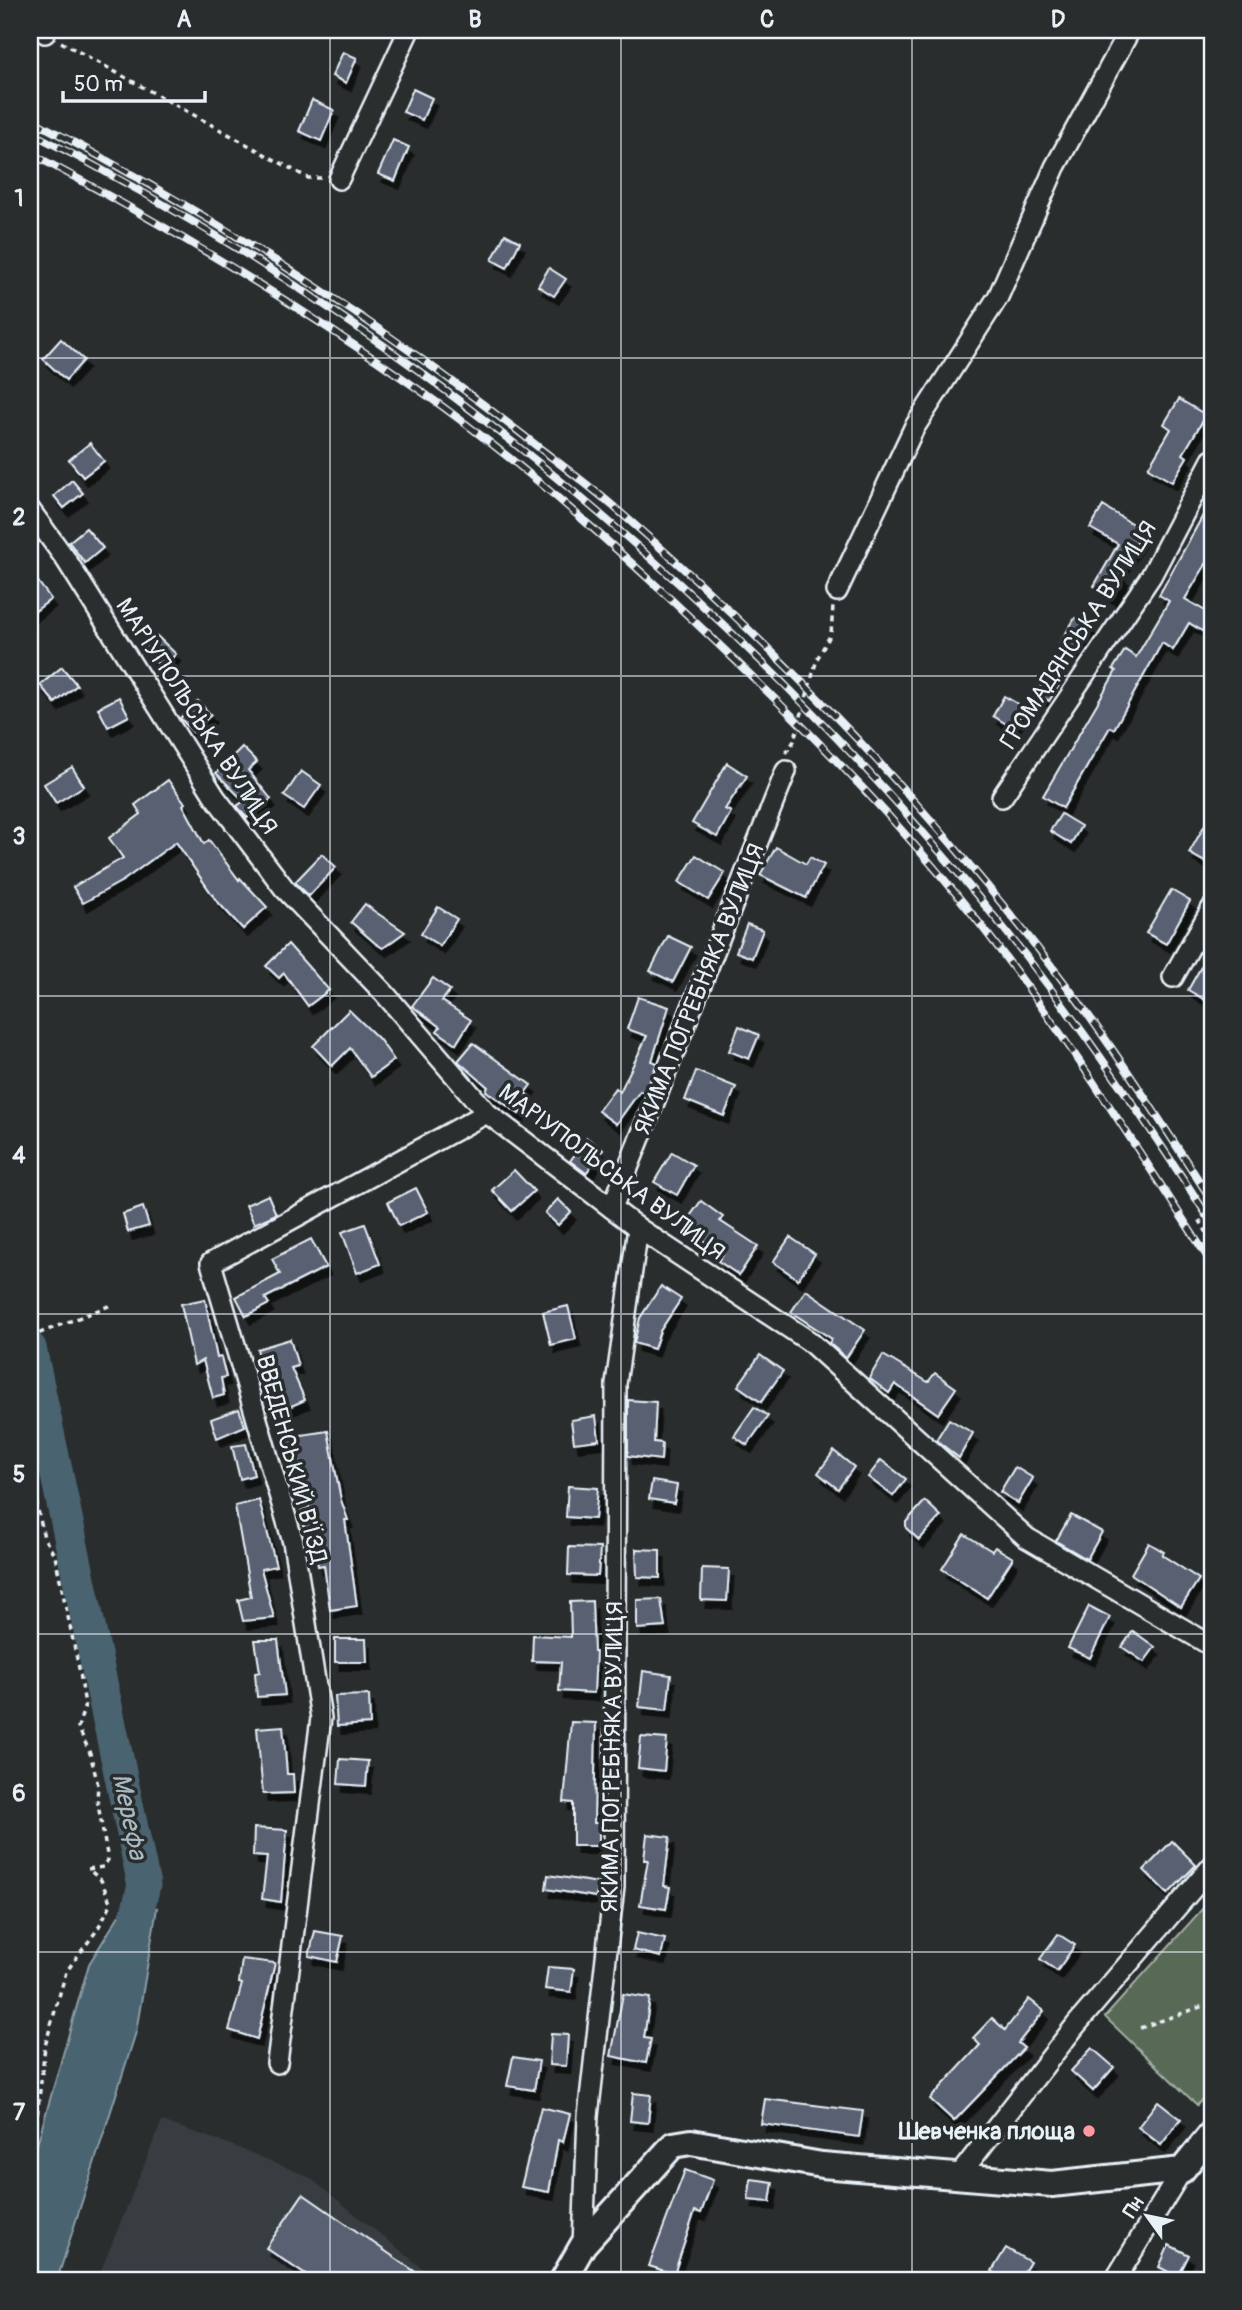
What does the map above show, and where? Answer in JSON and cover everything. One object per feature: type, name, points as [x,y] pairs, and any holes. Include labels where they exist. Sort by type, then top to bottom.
[{"type":"street","points":[[339,178],[409,30]]},
{"type":"street","points":[[837,591],[914,428],[998,297],[1055,167],[1130,30]]},
{"type":"street","name":"ГРОМАДЯНСЬКА ВУЛИЦЯ","points":[[1002,797],[1151,576],[1212,460]]},
{"type":"street","name":"МАРІУПОЛЬСЬКА ВУЛИЦЯ","points":[[30,510],[67,561],[215,797],[284,888],[384,994],[487,1114],[638,1228],[809,1341],[1027,1538],[1212,1646]]},
{"type":"street","name":"ЯКИМА ПОГРЕБНЯКА ВУЛИЦЯ","points":[[612,1208],[786,771]]},
{"type":"street","points":[[1173,977],[1212,908]]},
{"type":"street","name":"ВВЕДЕНСЬКИЙ В'ЇЗД","points":[[277,2063],[321,1718],[293,1542],[211,1263],[487,1114]]},
{"type":"street","name":"ЯКИМА ПОГРЕБНЯКА ВУЛИЦЯ","points":[[563,2280],[583,2245],[587,2116],[614,1887],[616,1384],[638,1228]]},
{"type":"street","points":[[957,2178],[1076,2025],[1212,1866]]},
{"type":"street","points":[[1115,2280],[1182,2170],[1212,2133]]},
{"type":"street","points":[[583,2245],[673,2145],[691,2142],[822,2165],[1052,2184],[1182,2170]]},
{"type":"path","points":[[45,32],[308,178],[339,178]]},
{"type":"path","points":[[786,771],[786,753],[794,741],[817,659],[831,634],[831,618],[837,591]]},
{"type":"path","points":[[1207,1233],[1199,1219],[1212,1211]]},
{"type":"path","points":[[30,1337],[111,1305]]},
{"type":"path","points":[[30,1472],[44,1538],[55,1556],[80,1673],[85,1705],[78,1727],[90,1754],[98,1785],[96,1799],[108,1860],[103,1867],[88,1869],[101,1880],[111,1904],[97,1930],[65,1972],[45,2046],[34,2143],[30,2152]]},
{"type":"path","points":[[1140,2028],[1212,2003]]},
{"type":"shaded area","points":[[162,2121],[234,2146],[309,2177],[437,2280],[97,2280]]},
{"type":"green space","points":[[1212,1898],[1212,2088],[1197,2105],[1105,2017]]},
{"type":"water","points":[[157,1908],[136,2032],[57,2280],[30,2280],[30,2169],[89,1964],[121,1912]]},
{"type":"building","points":[[343,52],[357,58],[346,83],[332,76]]},
{"type":"building","points":[[413,89],[432,98],[422,120],[403,112]]},
{"type":"building","points":[[312,100],[334,110],[321,141],[299,131]]},
{"type":"building","points":[[393,140],[409,147],[395,181],[378,174]]},
{"type":"building","points":[[505,234],[520,242],[507,268],[492,260]]},
{"type":"building","points":[[549,268],[566,279],[554,296],[538,286]]},
{"type":"building","points":[[61,339],[84,360],[66,380],[43,359]]},
{"type":"building","points":[[1179,399],[1206,415],[1183,454],[1187,457],[1172,482],[1148,468],[1171,429],[1164,424]]},
{"type":"building","points":[[90,443],[104,461],[83,477],[69,460]]},
{"type":"building","points":[[72,480],[83,493],[64,508],[54,496]]},
{"type":"building","points":[[1212,499],[1212,554],[1185,599],[1212,615],[1212,637],[1189,623],[1173,650],[1162,643],[1114,729],[1110,727],[1063,808],[1043,796],[1116,671],[1113,669],[1125,650],[1136,657],[1169,601],[1159,595]]},
{"type":"building","points":[[1103,506],[1144,531],[1119,573],[1124,576],[1112,597],[1094,586],[1118,544],[1090,528]]},
{"type":"building","points":[[86,528],[103,548],[85,563],[69,542]]},
{"type":"building","points":[[30,571],[51,599],[30,615]]},
{"type":"building","points":[[1075,618],[1092,628],[1077,654],[1060,643]]},
{"type":"building","points":[[157,636],[176,654],[162,668],[144,650]]},
{"type":"building","points":[[62,667],[77,685],[55,703],[40,685]]},
{"type":"building","points":[[1048,674],[1061,682],[1049,701],[1036,694]]},
{"type":"building","points":[[1004,696],[1025,708],[1013,728],[993,716]]},
{"type":"building","points":[[119,697],[129,716],[108,727],[98,708]]},
{"type":"building","points":[[198,701],[211,715],[193,732],[180,718]]},
{"type":"building","points":[[242,747],[257,762],[248,770],[271,799],[247,818],[237,806],[244,801],[216,773]]},
{"type":"building","points":[[727,763],[747,776],[725,809],[731,812],[717,837],[692,823]]},
{"type":"building","points":[[72,767],[84,786],[56,803],[44,784]]},
{"type":"building","points":[[301,771],[321,785],[304,809],[284,796]]},
{"type":"building","points":[[168,780],[185,803],[183,805],[204,844],[209,840],[239,880],[240,878],[267,907],[243,929],[216,900],[176,842],[124,880],[83,903],[73,887],[123,858],[109,838],[141,814],[135,805]]},
{"type":"building","points":[[1212,812],[1212,866],[1189,853]]},
{"type":"building","points":[[1061,814],[1081,826],[1071,844],[1050,831]]},
{"type":"building","points":[[776,847],[806,864],[810,857],[824,865],[806,898],[760,875]]},
{"type":"building","points":[[322,854],[336,867],[309,896],[295,882]]},
{"type":"building","points":[[696,855],[725,873],[708,900],[679,882]]},
{"type":"building","points":[[1171,890],[1190,901],[1166,944],[1146,933]]},
{"type":"building","points":[[365,904],[405,932],[383,948],[375,943],[351,922]]},
{"type":"building","points":[[438,907],[457,919],[440,946],[421,934]]},
{"type":"building","points":[[747,924],[763,930],[752,958],[736,952]]},
{"type":"building","points":[[668,936],[691,947],[673,982],[650,971]]},
{"type":"building","points":[[288,944],[329,990],[308,1006],[284,973],[279,978],[266,966]]},
{"type":"building","points":[[1201,967],[1212,974],[1212,1004],[1188,990]]},
{"type":"building","points":[[433,978],[450,990],[442,1001],[471,1020],[456,1044],[437,1031],[440,1027],[412,1006]]},
{"type":"building","points":[[638,997],[669,1007],[652,1061],[657,1063],[645,1093],[640,1091],[616,1124],[598,1111],[615,1088],[620,1092],[647,1036],[627,1029]]},
{"type":"building","points":[[349,1010],[379,1039],[394,1060],[371,1077],[350,1048],[332,1066],[313,1046]]},
{"type":"building","points":[[739,1026],[759,1035],[749,1059],[729,1051]]},
{"type":"building","points":[[473,1043],[531,1085],[525,1093],[531,1097],[519,1114],[486,1091],[488,1087],[458,1061]]},
{"type":"building","points":[[696,1071],[736,1087],[724,1116],[685,1100]]},
{"type":"building","points":[[587,1138],[603,1150],[586,1173],[570,1161]]},
{"type":"building","points":[[672,1152],[694,1165],[677,1195],[654,1182]]},
{"type":"building","points":[[514,1170],[534,1191],[512,1211],[492,1190]]},
{"type":"building","points":[[416,1188],[428,1212],[399,1226],[388,1202]]},
{"type":"building","points":[[268,1195],[276,1214],[254,1224],[246,1205]]},
{"type":"building","points":[[558,1199],[571,1212],[558,1225],[545,1213]]},
{"type":"building","points":[[701,1201],[723,1217],[720,1221],[758,1246],[739,1275],[718,1261],[723,1254],[683,1226]]},
{"type":"building","points":[[143,1207],[149,1226],[128,1232],[123,1214]]},
{"type":"building","points":[[365,1224],[380,1264],[357,1273],[342,1232]]},
{"type":"building","points":[[790,1237],[815,1254],[798,1279],[773,1262]]},
{"type":"building","points":[[311,1239],[326,1267],[265,1298],[269,1304],[246,1316],[236,1297],[280,1274],[272,1259]]},
{"type":"building","points":[[661,1286],[681,1299],[660,1331],[654,1349],[634,1343],[640,1318]]},
{"type":"building","points":[[806,1290],[865,1330],[846,1358],[829,1343],[832,1339],[791,1312]]},
{"type":"building","points":[[205,1299],[217,1358],[221,1357],[226,1377],[221,1378],[224,1395],[213,1398],[203,1360],[194,1365],[181,1304]]},
{"type":"building","points":[[568,1306],[576,1339],[551,1345],[543,1312]]},
{"type":"building","points":[[290,1339],[298,1366],[291,1368],[305,1400],[280,1411],[264,1375],[257,1349]]},
{"type":"building","points":[[760,1355],[783,1371],[761,1402],[738,1386]]},
{"type":"building","points":[[883,1355],[928,1382],[935,1373],[956,1388],[938,1414],[895,1384],[889,1393],[869,1378]]},
{"type":"building","points":[[628,1400],[656,1402],[654,1442],[662,1443],[661,1460],[628,1456]]},
{"type":"building","points":[[754,1407],[768,1416],[747,1445],[734,1436]]},
{"type":"building","points":[[239,1409],[245,1426],[217,1438],[211,1419]]},
{"type":"building","points":[[596,1416],[599,1440],[574,1443],[571,1420]]},
{"type":"building","points":[[949,1419],[973,1433],[959,1458],[936,1440]]},
{"type":"building","points":[[328,1431],[341,1500],[348,1520],[345,1520],[357,1606],[330,1610],[324,1565],[318,1566],[312,1529],[305,1531],[301,1511],[309,1508],[300,1462],[291,1464],[288,1444],[288,1437]]},
{"type":"building","points":[[246,1444],[254,1475],[240,1479],[232,1446]]},
{"type":"building","points":[[834,1451],[854,1467],[838,1489],[818,1473]]},
{"type":"building","points":[[881,1460],[906,1479],[893,1496],[868,1477]]},
{"type":"building","points":[[1015,1467],[1033,1478],[1018,1503],[1000,1492]]},
{"type":"building","points":[[652,1481],[677,1485],[674,1503],[649,1499]]},
{"type":"building","points":[[568,1486],[598,1488],[595,1519],[566,1517]]},
{"type":"building","points":[[259,1500],[276,1566],[261,1569],[274,1618],[243,1621],[238,1600],[251,1597],[235,1506]]},
{"type":"building","points":[[925,1501],[941,1516],[919,1540],[906,1528],[906,1522]]},
{"type":"building","points":[[1071,1515],[1102,1532],[1087,1559],[1056,1541]]},
{"type":"building","points":[[964,1534],[992,1551],[995,1547],[1013,1558],[987,1598],[942,1569]]},
{"type":"building","points":[[1149,1543],[1164,1552],[1162,1555],[1199,1579],[1181,1607],[1131,1574]]},
{"type":"building","points":[[569,1547],[600,1548],[598,1576],[568,1575]]},
{"type":"building","points":[[636,1549],[660,1550],[660,1578],[637,1577]]},
{"type":"building","points":[[702,1568],[729,1569],[727,1601],[701,1600]]},
{"type":"building","points":[[661,1599],[665,1627],[637,1629],[637,1600]]},
{"type":"building","points":[[592,1601],[596,1652],[594,1693],[559,1691],[561,1662],[532,1661],[533,1635],[571,1637],[570,1602]]},
{"type":"building","points":[[1089,1606],[1110,1617],[1090,1658],[1068,1648]]},
{"type":"building","points":[[1133,1631],[1155,1647],[1144,1662],[1122,1647]]},
{"type":"building","points":[[335,1639],[366,1639],[367,1662],[335,1662]]},
{"type":"building","points":[[255,1640],[278,1640],[285,1695],[257,1697],[255,1673],[260,1672]]},
{"type":"building","points":[[643,1671],[671,1675],[667,1710],[639,1707]]},
{"type":"building","points":[[369,1695],[370,1724],[337,1726],[335,1696]]},
{"type":"building","points":[[571,1722],[596,1723],[594,1823],[599,1823],[599,1846],[573,1846],[573,1803],[564,1802]]},
{"type":"building","points":[[283,1726],[287,1774],[293,1774],[294,1793],[263,1794],[257,1728]]},
{"type":"building","points":[[641,1737],[667,1739],[664,1771],[638,1768]]},
{"type":"building","points":[[340,1759],[368,1761],[366,1786],[338,1784]]},
{"type":"building","points":[[254,1828],[287,1830],[281,1902],[262,1899],[267,1857],[253,1856]]},
{"type":"building","points":[[647,1834],[670,1837],[664,1886],[670,1887],[666,1909],[640,1905],[648,1860],[644,1860]]},
{"type":"building","points":[[1172,1841],[1196,1865],[1168,1894],[1144,1870]]},
{"type":"building","points":[[548,1875],[599,1883],[596,1897],[546,1889]]},
{"type":"building","points":[[315,1931],[343,1936],[337,1962],[309,1956]]},
{"type":"building","points":[[637,1933],[665,1939],[661,1957],[633,1950]]},
{"type":"building","points":[[1058,1934],[1075,1945],[1057,1971],[1040,1959]]},
{"type":"building","points":[[242,1959],[275,1963],[257,2039],[229,2030],[242,1984],[239,1983]]},
{"type":"building","points":[[548,1967],[574,1969],[571,1992],[545,1989]]},
{"type":"building","points":[[623,1994],[650,1998],[644,2038],[651,2039],[646,2063],[611,2056]]},
{"type":"building","points":[[1029,1999],[1044,2011],[1018,2043],[1024,2048],[954,2121],[930,2099],[980,2045],[973,2038],[992,2018],[1005,2030]]},
{"type":"building","points":[[551,2034],[568,2035],[566,2066],[549,2065]]},
{"type":"building","points":[[1092,2048],[1114,2067],[1093,2091],[1071,2071]]},
{"type":"building","points":[[513,2057],[539,2061],[534,2090],[507,2086]]},
{"type":"building","points":[[633,2093],[651,2095],[648,2123],[630,2121]]},
{"type":"building","points":[[765,2099],[863,2111],[859,2137],[761,2124]]},
{"type":"building","points":[[1158,2101],[1181,2119],[1161,2145],[1138,2127]]},
{"type":"building","points":[[541,2107],[570,2114],[563,2142],[558,2140],[549,2192],[521,2187]]},
{"type":"building","points":[[685,2170],[713,2180],[701,2213],[695,2211],[674,2274],[649,2266]]},
{"type":"building","points":[[751,2179],[773,2182],[770,2202],[748,2200]]},
{"type":"building","points":[[303,2194],[427,2280],[313,2280],[266,2248]]},
{"type":"building","points":[[1169,2245],[1189,2255],[1178,2277],[1159,2267]]},
{"type":"building","points":[[1006,2248],[1030,2262],[1019,2280],[1007,2280],[992,2271]]},
{"type":"waterway","name":"Мерефа","points":[[30,1348],[144,1885],[127,1954]]},
{"type":"railway","points":[[30,119],[222,227],[405,347],[602,497],[672,558],[786,666],[947,838],[1046,959],[1090,1018],[1212,1201]]},
{"type":"railway","points":[[30,132],[164,205],[295,285],[421,373],[543,467],[660,567],[772,672],[878,783],[979,898],[1041,976],[1100,1057],[1212,1223]]},
{"type":"railway","points":[[30,153],[130,207],[227,265],[418,389],[543,485],[700,627],[858,783],[915,845],[969,910],[1034,996],[1212,1264]]},
{"type":"place","name":"Шевченка площа","points":[[1089,2131]]}]
